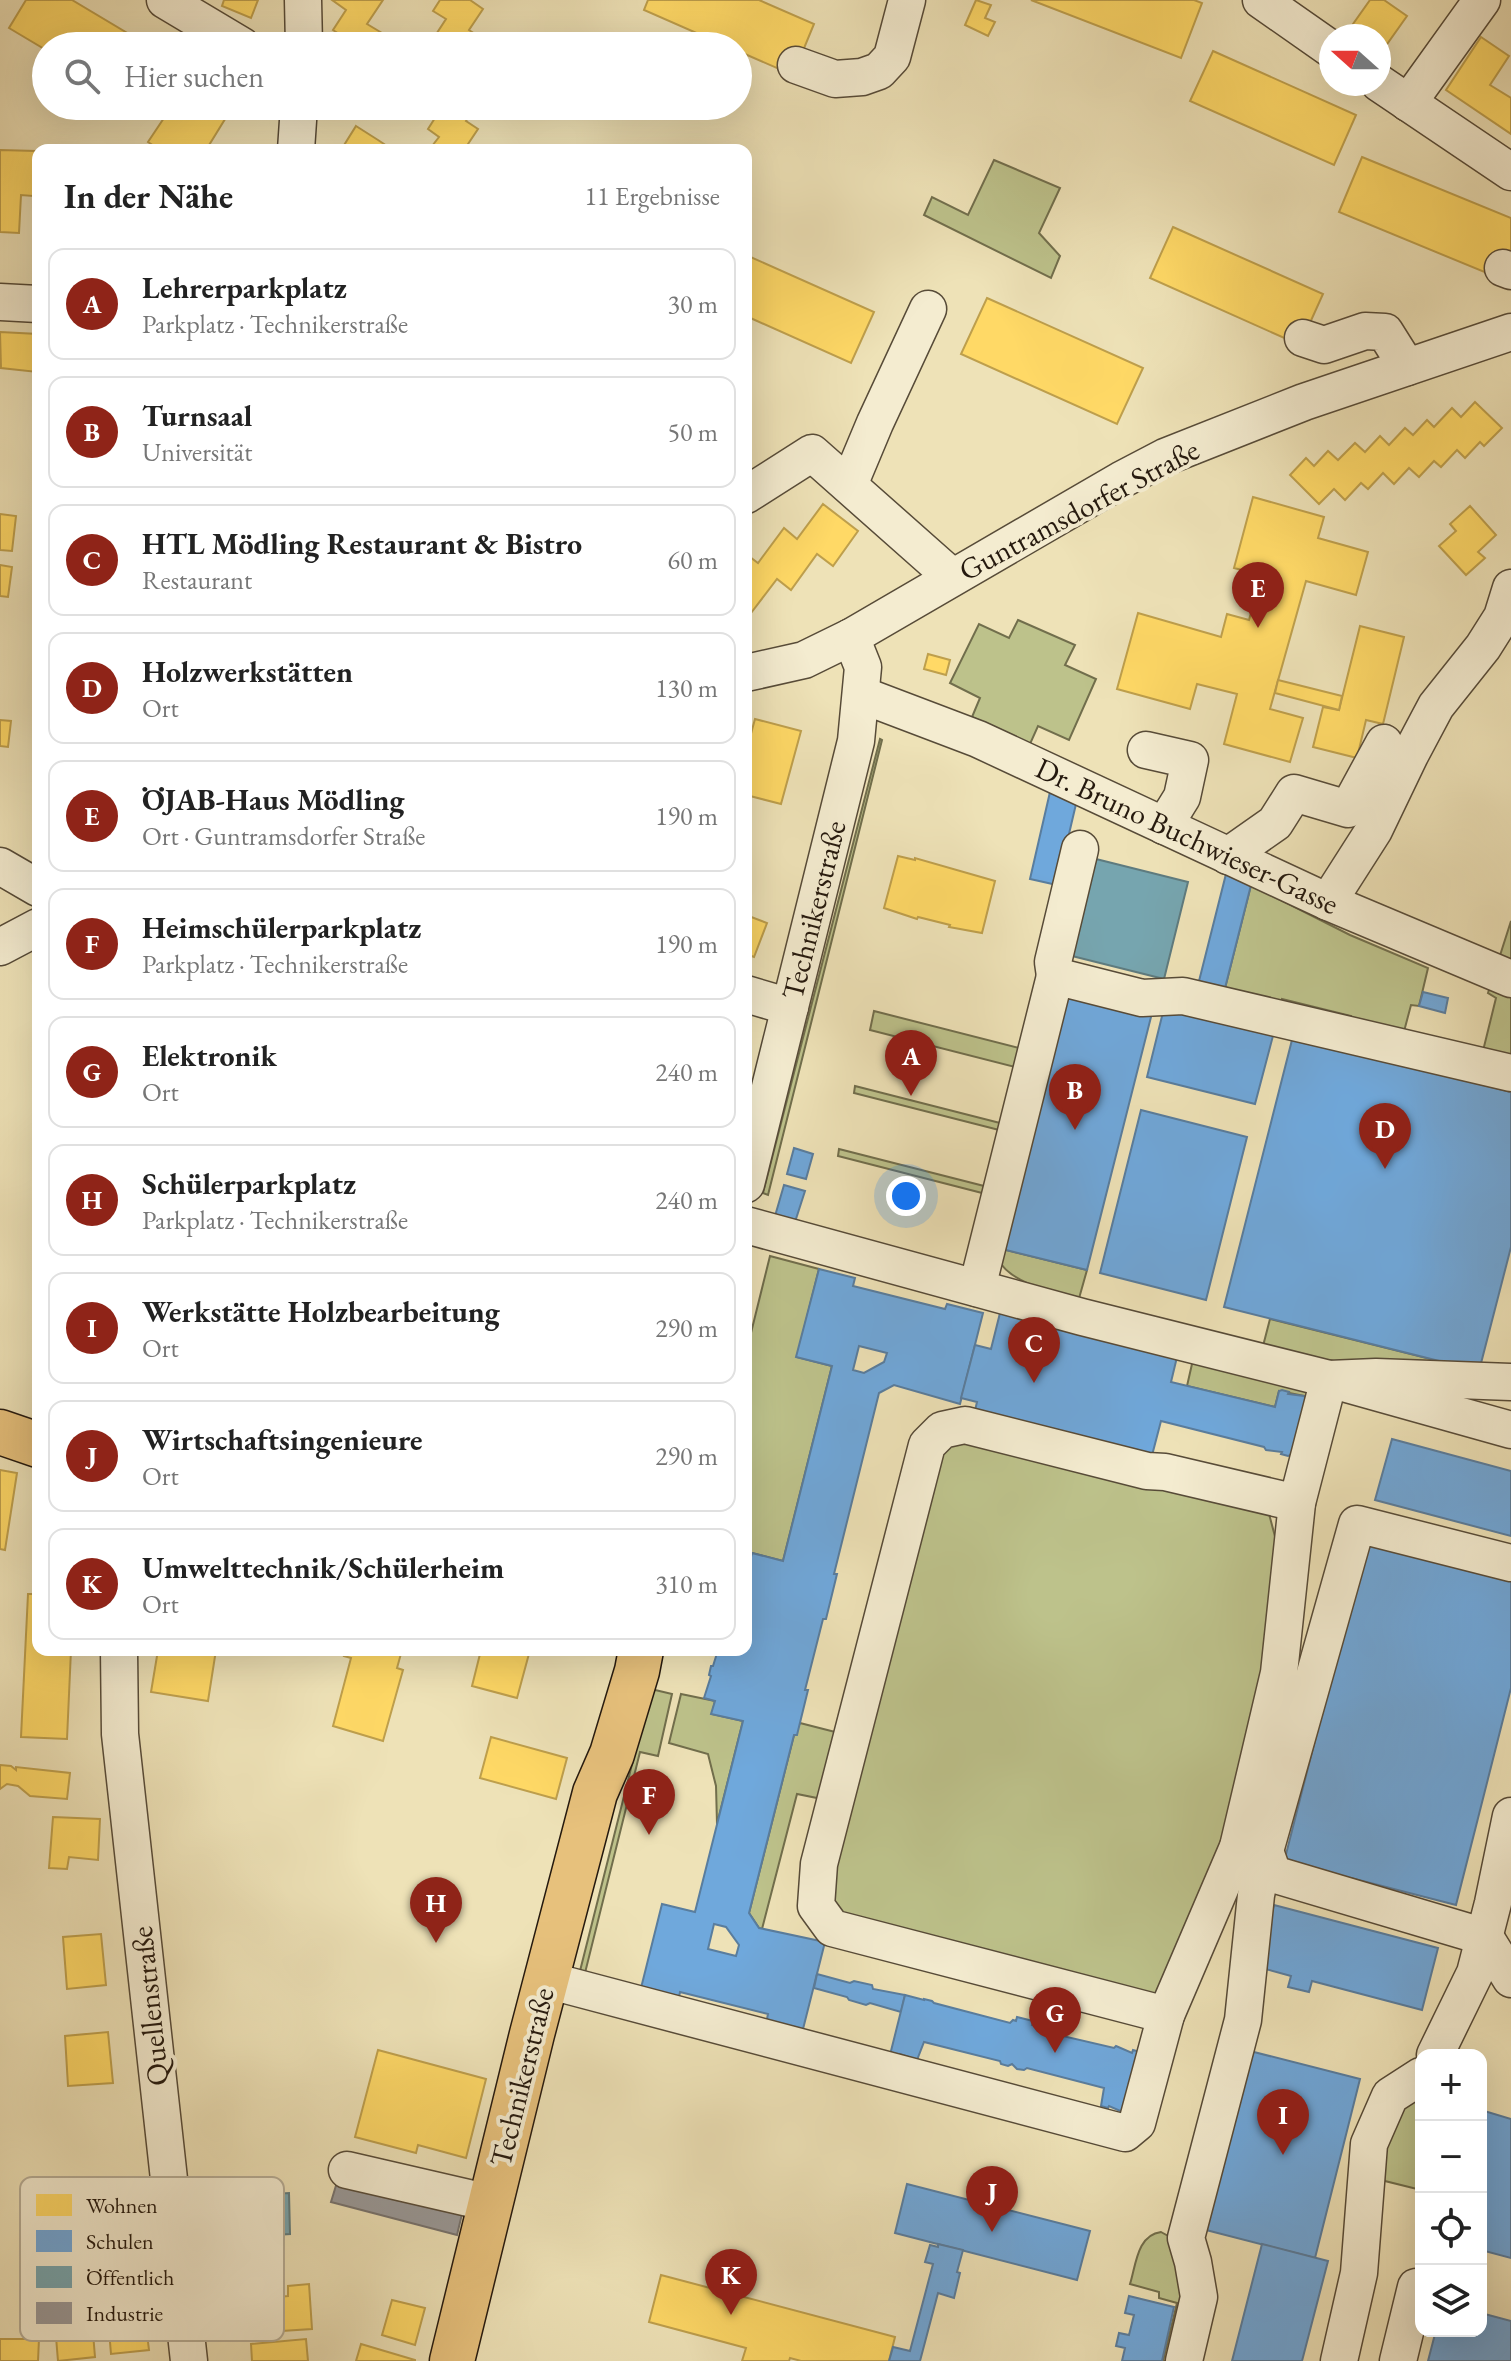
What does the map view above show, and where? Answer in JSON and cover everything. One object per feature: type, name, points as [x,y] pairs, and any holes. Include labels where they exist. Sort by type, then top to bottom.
[{"type":"main road","points":[[0,1432],[32,1443]]},
{"type":"main road","name":"Technikerstraße","points":[[595,1793],[598,1753],[616,1656]]},
{"type":"main road","name":"Technikerstraße","points":[[452,2361],[595,1793],[612,1754],[640,1656]]},
{"type":"street","points":[[165,0],[219,32]]},
{"type":"street","points":[[303,0],[304,32]]},
{"type":"street","points":[[796,65],[835,79],[862,77],[879,71],[892,57],[907,0]]},
{"type":"street","points":[[1482,0],[1393,93],[1511,172]]},
{"type":"street","points":[[1275,4],[1319,39]]},
{"type":"street","points":[[296,144],[298,120]]},
{"type":"street","points":[[0,302],[32,304]]},
{"type":"street","points":[[849,485],[928,309]]},
{"type":"street","points":[[1303,338],[1324,345],[1365,331],[1385,332],[1407,367]]},
{"type":"street","name":"Guntramsdorfer Straße","points":[[752,672],[804,660],[851,637],[1165,457],[1304,402],[1511,332]]},
{"type":"street","points":[[752,491],[812,453],[952,577]]},
{"type":"street","points":[[1328,902],[1374,830],[1436,706],[1483,647],[1502,617],[1511,588]]},
{"type":"street","name":"Technikerstraße","points":[[752,1160],[856,741],[863,667],[851,637]]},
{"type":"street","name":"Dr. Bruno Buchwieser-Gasse","points":[[862,695],[978,739],[1328,902],[1511,979]]},
{"type":"street","points":[[1228,856],[1275,823],[1294,793],[1348,809],[1384,743]]},
{"type":"street","points":[[1146,750],[1190,760],[1182,797],[1164,826]]},
{"type":"street","points":[[977,1288],[1055,976],[1053,962],[1080,849]]},
{"type":"street","points":[[0,866],[32,885]]},
{"type":"street","points":[[0,947],[32,930]]},
{"type":"street","points":[[1055,976],[1142,998],[1183,996],[1511,1073]]},
{"type":"street","points":[[752,996],[790,1007]]},
{"type":"street","points":[[752,1227],[1511,1430]]},
{"type":"street","points":[[1329,1379],[1376,1377],[1511,1382]]},
{"type":"street","points":[[1184,2361],[1199,2297],[1186,2238],[1243,2020],[1256,1895],[1252,1849],[1279,1673],[1297,1503],[1329,1379]]},
{"type":"street","points":[[1166,2015],[832,1928],[816,1906],[819,1864],[927,1445],[942,1430],[965,1425],[1147,1471],[1165,1472],[1297,1503]]},
{"type":"street","points":[[547,1980],[1125,2133],[1137,2123],[1166,2015],[1252,1849],[1357,1524],[1511,1563]]},
{"type":"street","name":"Quellenstraße","points":[[119,1656],[120,1734],[169,2177]]},
{"type":"street","points":[[1438,2049],[1475,1973],[1497,1915],[1511,1816]]},
{"type":"street","points":[[1252,1849],[1273,1874],[1497,1915]]},
{"type":"street","points":[[1497,1915],[1511,1979]]},
{"type":"street","points":[[1339,2361],[1359,2273],[1369,2144],[1390,2096],[1415,2080]]},
{"type":"street","points":[[347,2170],[490,2203]]},
{"type":"street","points":[[1359,2273],[1415,2287]]},
{"type":"street","points":[[1398,2361],[1415,2299]]},
{"type":"street","name":"Quellenstraße","points":[[187,2341],[189,2361]]},
{"type":"green space","points":[[994,160],[1060,188],[1039,233],[1060,256],[1051,278],[924,215],[932,197],[968,215]]},
{"type":"green space","points":[[1018,620],[1075,645],[1065,665],[1096,679],[1069,740],[1038,726],[1030,744],[972,717],[980,698],[950,683],[979,624],[1009,638]]},
{"type":"green space","points":[[882,740],[768,1195],[763,1193]]},
{"type":"green space","points":[[1251,885],[1350,935],[1428,968],[1419,1006],[1411,1005],[1402,1039],[1350,1026],[1351,1016],[1282,999],[1280,1009],[1223,996]]},
{"type":"green space","points":[[1511,921],[1511,1066],[1481,1059],[1496,998],[1488,993]]},
{"type":"green space","points":[[874,1011],[1023,1049],[1019,1068],[870,1030]]},
{"type":"green space","points":[[855,1086],[1004,1124],[1003,1131],[854,1093]]},
{"type":"green space","points":[[839,1149],[988,1187],[986,1194],[838,1156]]},
{"type":"green space","points":[[998,1248],[1087,1270],[1078,1302],[1012,1275],[1000,1261]]},
{"type":"green space","points":[[770,1256],[819,1269],[797,1357],[832,1366],[783,1561],[752,1553],[752,1329]]},
{"type":"green space","points":[[1270,1319],[1479,1371],[1315,1361],[1263,1346]]},
{"type":"green space","points":[[1196,1362],[1314,1392],[1287,1474],[1306,1399],[1304,1396],[1279,1391],[1275,1407],[1187,1386],[1192,1364]]},
{"type":"green space","points":[[947,1438],[1268,1510],[1282,1563],[1237,1826],[1162,1994],[1134,1996],[839,1920],[825,1902]]},
{"type":"green space","points":[[651,1689],[672,1694],[658,1756],[640,1752],[584,1977],[579,1975]]},
{"type":"green space","points":[[681,1694],[715,1701],[712,1714],[743,1721],[717,1824],[716,1786],[708,1754],[669,1743]]},
{"type":"green space","points":[[800,1723],[843,1734],[827,1800],[797,1794],[762,1929],[749,1913],[794,1735]]},
{"type":"green space","points":[[1415,2092],[1415,2188],[1385,2181],[1377,2172],[1380,2132]]},
{"type":"green space","points":[[1161,2232],[1170,2237],[1186,2255],[1178,2361],[1163,2361],[1177,2303],[1159,2298],[1159,2292],[1130,2284],[1142,2245],[1153,2234]]},
{"type":"building: Wohnen","points":[[26,0],[72,0],[126,32],[32,32],[32,42],[9,28]]},
{"type":"building: Wohnen","points":[[224,0],[258,0],[251,18],[222,6]]},
{"type":"building: Wohnen","points":[[332,0],[383,0],[367,24],[380,32],[336,32],[333,30],[346,10]]},
{"type":"building: Wohnen","points":[[440,0],[470,0],[483,9],[469,30],[472,32],[438,32],[446,19],[433,11]]},
{"type":"building: Wohnen","points":[[648,0],[759,0],[814,24],[793,75],[752,57],[752,32],[694,32],[644,10]]},
{"type":"building: Wohnen","points":[[976,0],[991,5],[985,18],[995,22],[988,36],[965,25]]},
{"type":"building: Wohnen","points":[[1031,0],[1194,0],[1202,3],[1181,58]]},
{"type":"building: Wohnen","points":[[1370,0],[1384,0],[1407,16],[1391,39],[1391,24],[1353,24]]},
{"type":"building: Wohnen","points":[[1481,37],[1509,56],[1490,85],[1511,98],[1511,134],[1446,90]]},
{"type":"building: Wohnen","points":[[1213,51],[1356,115],[1334,165],[1190,101]]},
{"type":"building: Wohnen","points":[[163,120],[224,120],[210,144],[148,142]]},
{"type":"building: Wohnen","points":[[434,120],[467,120],[478,129],[468,144],[434,144],[439,137],[428,129]]},
{"type":"building: Wohnen","points":[[356,126],[384,144],[345,144]]},
{"type":"building: Wohnen","points":[[0,150],[32,151],[32,196],[21,195],[19,233],[0,232]]},
{"type":"building: Wohnen","points":[[1362,157],[1511,218],[1511,249],[1499,278],[1339,212]]},
{"type":"building: Wohnen","points":[[1173,227],[1323,294],[1300,345],[1150,278]]},
{"type":"building: Wohnen","points":[[752,258],[874,312],[851,363],[752,319]]},
{"type":"building: Wohnen","points":[[987,298],[1143,368],[1117,424],[961,354]]},
{"type":"building: Wohnen","points":[[0,332],[32,334],[32,371],[1,368]]},
{"type":"building: Wohnen","points":[[1475,402],[1502,428],[1484,446],[1480,442],[1465,458],[1457,450],[1441,467],[1434,461],[1419,477],[1409,468],[1394,484],[1383,473],[1368,489],[1361,483],[1345,500],[1334,489],[1319,504],[1290,475],[1306,458],[1314,466],[1328,451],[1338,460],[1355,443],[1365,452],[1380,436],[1389,445],[1405,428],[1413,435],[1427,420],[1434,427],[1452,408],[1461,417]]},
{"type":"building: Wohnen","points":[[1253,497],[1324,517],[1318,538],[1368,552],[1356,595],[1306,581],[1270,709],[1303,718],[1290,762],[1224,744],[1237,694],[1197,684],[1190,709],[1117,689],[1138,613],[1221,637],[1227,614],[1249,620],[1261,575],[1234,568]]},
{"type":"building: Wohnen","points":[[823,504],[858,531],[833,566],[817,554],[791,590],[777,579],[752,612],[752,558],[758,563],[784,528],[797,539]]},
{"type":"building: Wohnen","points":[[1470,506],[1496,535],[1478,552],[1485,558],[1466,575],[1439,546],[1456,531],[1450,524]]},
{"type":"building: Wohnen","points":[[0,514],[16,516],[12,551],[0,550]]},
{"type":"building: Wohnen","points":[[0,565],[12,567],[8,597],[0,596]]},
{"type":"building: Wohnen","points":[[1360,626],[1404,637],[1383,724],[1366,720],[1357,758],[1313,747],[1323,707],[1339,710]]},
{"type":"building: Wohnen","points":[[928,654],[950,660],[946,675],[924,669]]},
{"type":"building: Wohnen","points":[[1278,680],[1342,696],[1339,710],[1275,693]]},
{"type":"building: Wohnen","points":[[755,719],[801,731],[781,804],[752,797],[752,730]]},
{"type":"building: Wohnen","points":[[0,720],[11,721],[8,747],[0,746]]},
{"type":"building: Wohnen","points":[[898,856],[995,881],[982,933],[917,919],[884,908]]},
{"type":"building: Wohnen","points":[[752,917],[767,923],[752,956]]},
{"type":"building: Wohnen","points":[[0,1470],[17,1473],[5,1550],[0,1549]]},
{"type":"building: Wohnen","points":[[28,1594],[32,1594],[32,1656],[71,1656],[67,1739],[21,1737]]},
{"type":"building: Wohnen","points":[[157,1656],[215,1656],[208,1701],[151,1692]]},
{"type":"building: Wohnen","points":[[344,1656],[400,1656],[397,1668],[403,1670],[383,1741],[333,1726],[351,1658]]},
{"type":"building: Wohnen","points":[[480,1656],[528,1656],[517,1698],[472,1686]]},
{"type":"building: Wohnen","points":[[491,1737],[567,1758],[556,1799],[480,1778]]},
{"type":"building: Wohnen","points":[[0,1765],[16,1770],[16,1767],[70,1773],[67,1799],[30,1796],[18,1786],[7,1784],[0,1789]]},
{"type":"building: Wohnen","points":[[53,1817],[100,1819],[98,1860],[69,1857],[67,1869],[49,1868]]},
{"type":"building: Wohnen","points":[[101,1934],[106,1985],[67,1989],[63,1937]]},
{"type":"building: Wohnen","points":[[108,2032],[113,2083],[68,2086],[65,2036]]},
{"type":"building: Wohnen","points":[[378,2050],[486,2079],[466,2158],[418,2145],[416,2153],[355,2137]]},
{"type":"building: Wohnen","points":[[661,2275],[895,2337],[889,2361],[801,2361],[790,2358],[789,2361],[742,2361],[746,2348],[649,2322]]},
{"type":"building: Wohnen","points":[[309,2284],[312,2329],[284,2331],[284,2296],[288,2296],[288,2286]]},
{"type":"building: Wohnen","points":[[392,2300],[425,2308],[415,2345],[382,2335]]},
{"type":"building: Wohnen","points":[[0,2339],[39,2341],[38,2361],[0,2361]]},
{"type":"building: Wohnen","points":[[306,2339],[308,2361],[252,2361],[251,2344]]},
{"type":"building: Wohnen","points":[[56,2341],[94,2341],[95,2357],[58,2361]]},
{"type":"building: Wohnen","points":[[110,2341],[148,2341],[149,2350],[111,2354]]},
{"type":"building: Wohnen","points":[[361,2344],[415,2360],[415,2361],[356,2361]]},
{"type":"building: Schulen","points":[[1050,792],[1076,804],[1057,885],[1030,879]]},
{"type":"building: Schulen","points":[[1226,874],[1251,885],[1223,996],[1197,989]]},
{"type":"building: Schulen","points":[[1063,991],[1152,1013],[1087,1270],[998,1248]]},
{"type":"building: Schulen","points":[[1423,992],[1448,998],[1445,1013],[1419,1006]]},
{"type":"building: Schulen","points":[[1165,1004],[1274,1032],[1255,1104],[1147,1077]]},
{"type":"building: Schulen","points":[[1293,1036],[1511,1092],[1511,1247],[1479,1371],[1224,1307]]},
{"type":"building: Schulen","points":[[1141,1110],[1247,1137],[1206,1300],[1100,1273]]},
{"type":"building: Schulen","points":[[794,1148],[813,1154],[806,1179],[787,1174]]},
{"type":"building: Schulen","points":[[784,1185],[805,1191],[795,1222],[775,1216]]},
{"type":"building: Schulen","points":[[819,1269],[855,1278],[853,1286],[945,1309],[947,1304],[983,1313],[960,1404],[894,1385],[879,1393],[834,1574],[837,1574],[826,1619],[823,1619],[805,1690],[808,1690],[797,1735],[794,1735],[749,1913],[759,1928],[825,1942],[802,2033],[766,2024],[768,2014],[680,1992],[678,2002],[640,1992],[662,1904],[695,1912],[743,1721],[711,1714],[715,1701],[704,1698],[711,1666],[716,1656],[752,1656],[752,1553],[783,1561],[832,1366],[796,1357]],"holes":[[[859,1346],[887,1353],[884,1362],[864,1373],[853,1370]],[[714,1924],[726,1927],[739,1945],[736,1956],[708,1949]]]},
{"type":"building: Schulen","points":[[1000,1313],[1177,1357],[1171,1382],[1275,1407],[1279,1391],[1304,1396],[1306,1399],[1291,1455],[1161,1421],[1150,1463],[973,1419],[977,1402],[961,1398],[975,1345],[991,1349]]},
{"type":"building: Schulen","points":[[1392,1439],[1511,1471],[1511,1536],[1375,1500]]},
{"type":"building: Schulen","points":[[1366,1540],[1511,1577],[1511,1688],[1456,1905],[1351,1878],[1350,1883],[1283,1866]]},
{"type":"building: Schulen","points":[[1274,1905],[1438,1948],[1422,2010],[1312,1981],[1309,1992],[1288,1987],[1291,1976],[1258,1967]]},
{"type":"building: Schulen","points":[[817,1974],[905,1995],[901,2012],[870,2003],[866,2005],[814,1988]]},
{"type":"building: Schulen","points":[[905,1995],[1010,2023],[1017,2017],[1033,2021],[1032,2025],[1037,2030],[1116,2046],[1132,2053],[1133,2050],[1140,2052],[1125,2113],[1101,2106],[1104,2088],[1027,2068],[1017,2069],[1012,2064],[1008,2066],[1000,2061],[924,2042],[917,2060],[892,2054]]},
{"type":"building: Schulen","points":[[1250,2051],[1360,2079],[1315,2258],[1206,2230]]},
{"type":"building: Schulen","points":[[1487,2112],[1511,2119],[1511,2258],[1487,2252]]},
{"type":"building: Schulen","points":[[907,2184],[1090,2231],[1077,2280],[895,2233]]},
{"type":"building: Schulen","points":[[938,2244],[963,2250],[954,2298],[938,2293],[920,2361],[889,2361],[893,2347],[910,2351],[933,2264],[925,2262],[930,2245],[938,2247]]},
{"type":"building: Schulen","points":[[1262,2244],[1328,2261],[1302,2361],[1232,2361]]},
{"type":"building: Schulen","points":[[1129,2296],[1174,2307],[1162,2361],[1122,2361],[1125,2348],[1116,2346],[1119,2333],[1129,2335],[1134,2315],[1125,2313]]},
{"type":"building: Schulen","points":[[1487,2315],[1511,2321],[1511,2361],[1428,2361],[1434,2337],[1487,2337]]},
{"type":"building: Öffentlich","points":[[1096,859],[1188,882],[1164,979],[1072,956]]},
{"type":"building: Öffentlich","points":[[284,2193],[289,2193],[290,2234],[284,2234]]},
{"type":"building: Industrie","points":[[338,2179],[462,2214],[457,2235],[331,2202]]},
{"type":"place","name":"ÖJAB-Haus Mödling","points":[[1258,628]]},
{"type":"place","name":"Lehrerparkplatz","points":[[911,1096]]},
{"type":"place","name":"Turnsaal","points":[[1075,1130]]},
{"type":"place","name":"Holzwerkstätten","points":[[1385,1169]]},
{"type":"place","name":"HTL Mödling Restaurant & Bistro","points":[[1034,1383]]},
{"type":"place","name":"Heimschülerparkplatz","points":[[649,1835]]},
{"type":"place","name":"Schülerparkplatz","points":[[436,1943]]},
{"type":"place","name":"Elektronik","points":[[1055,2053]]},
{"type":"place","name":"Werkstätte Holzbearbeitung","points":[[1283,2155]]},
{"type":"place","name":"Wirtschaftsingenieure","points":[[992,2232]]},
{"type":"place","name":"Umwelttechnik/Schülerheim","points":[[731,2315]]}]
